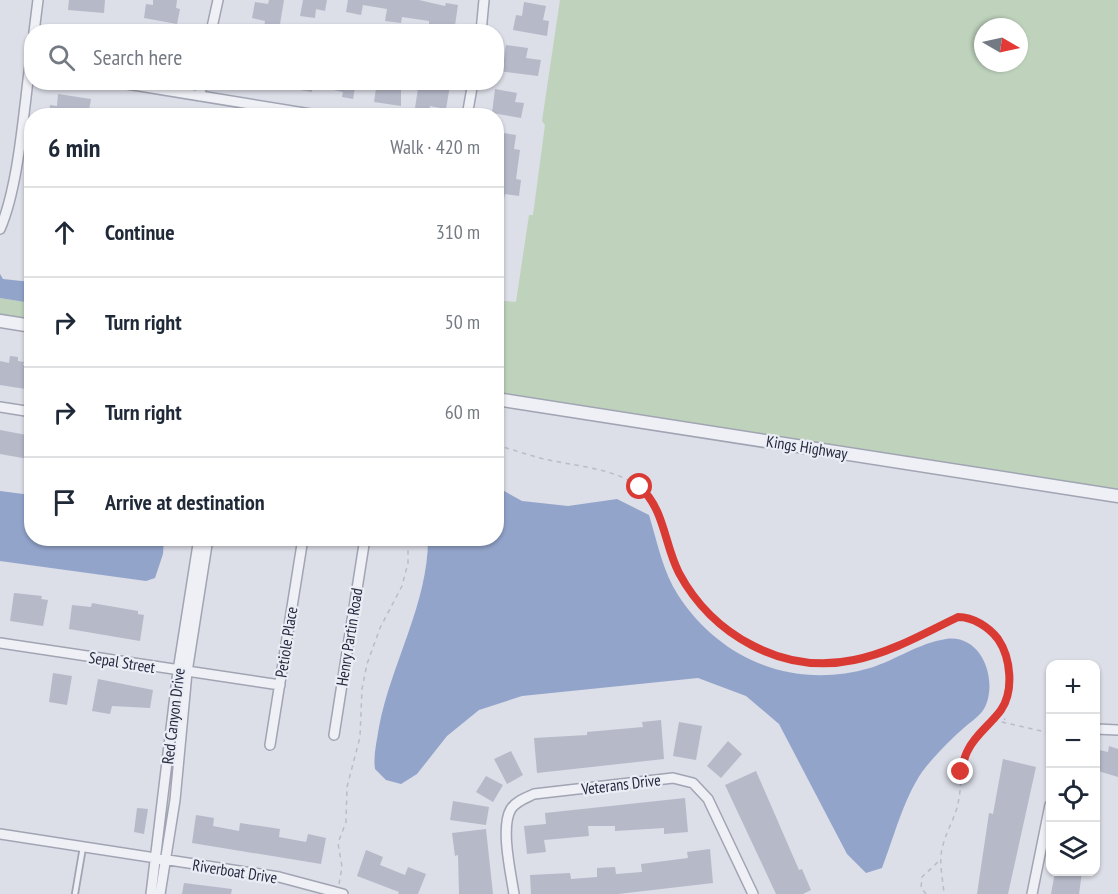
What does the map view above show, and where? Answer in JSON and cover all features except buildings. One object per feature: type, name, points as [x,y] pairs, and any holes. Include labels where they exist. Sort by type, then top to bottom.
[{"type":"street","points":[[35,24],[38,0]]},
{"type":"street","points":[[213,24],[218,0]]},
{"type":"street","points":[[482,24],[484,0]]},
{"type":"street","points":[[0,230],[6,214],[27,90]]},
{"type":"street","points":[[164,90],[274,108]]},
{"type":"street","points":[[200,96],[201,90]]},
{"type":"street","points":[[468,108],[472,90]]},
{"type":"street","points":[[0,321],[24,325]]},
{"type":"street","name":"Kings Highway","points":[[504,400],[1118,495]]},
{"type":"street","points":[[0,407],[24,411]]},
{"type":"street","name":"Red Canyon Drive","points":[[151,894],[175,800],[183,671],[198,546]]},
{"type":"street","name":"Red Canyon Drive","points":[[183,671],[206,546]]},
{"type":"street","name":"Petiole Place","points":[[270,745],[302,546]]},
{"type":"street","name":"Henry Partin Road","points":[[334,735],[364,546]]},
{"type":"street","name":"Sepal Street","points":[[0,643],[280,685]]},
{"type":"street","points":[[1100,729],[1118,730]]},
{"type":"street","name":"Veterans Drive","points":[[514,894],[506,822],[511,809],[520,800],[534,794],[673,778],[693,783],[708,799],[753,894]]},
{"type":"street","points":[[1032,894],[1047,822]]},
{"type":"street","name":"Riverboat Drive","points":[[0,834],[279,877],[340,893]]},
{"type":"street","name":"Red Canyon Drive","points":[[160,894],[161,860]]},
{"type":"lane","points":[[75,894],[83,847]]},
{"type":"path","points":[[504,447],[607,474],[640,487],[656,505],[680,573],[699,602],[727,630],[771,654],[805,663],[855,660],[892,648],[958,617],[974,620],[997,637],[1008,664],[1006,698],[1001,709],[966,755],[959,800],[943,844],[940,860],[944,894]]},
{"type":"path","points":[[340,893],[342,867],[338,843],[346,822],[347,787],[360,737],[362,689],[367,663],[380,628],[402,586],[408,563],[408,546]]},
{"type":"path","points":[[1001,709],[1006,722]]},
{"type":"path","points":[[992,720],[1046,732]]},
{"type":"path","points":[[926,894],[921,888],[922,877],[940,860]]},
{"type":"green space","points":[[560,0],[1118,0],[1118,491],[504,395],[504,301],[516,302],[529,215],[533,215],[545,125],[542,121]]},
{"type":"green space","points":[[0,298],[24,302],[24,320],[0,315]]},
{"type":"water","points":[[0,274],[3,279],[24,281],[24,302],[0,298]]},
{"type":"water","points":[[0,491],[24,494],[24,546],[164,546],[155,578],[146,581],[0,561]]},
{"type":"water","points":[[504,491],[522,501],[568,506],[617,499],[649,515],[664,566],[678,595],[696,618],[738,653],[762,665],[788,672],[814,675],[842,674],[870,668],[936,641],[959,639],[978,651],[984,661],[988,672],[989,696],[979,715],[943,748],[922,772],[904,807],[882,868],[866,873],[847,854],[779,724],[746,696],[698,678],[522,696],[479,710],[447,736],[417,774],[401,784],[386,780],[375,769],[375,753],[385,704],[416,610],[427,546],[504,546]]},
{"type":"route","points":[[640,487],[656,505],[674,560],[692,592],[719,624],[760,650],[805,663],[832,663],[855,660],[892,648],[958,617],[967,617],[988,629],[997,637],[1008,664],[1009,678],[1006,698],[1002,708],[968,749],[961,772]]}]
